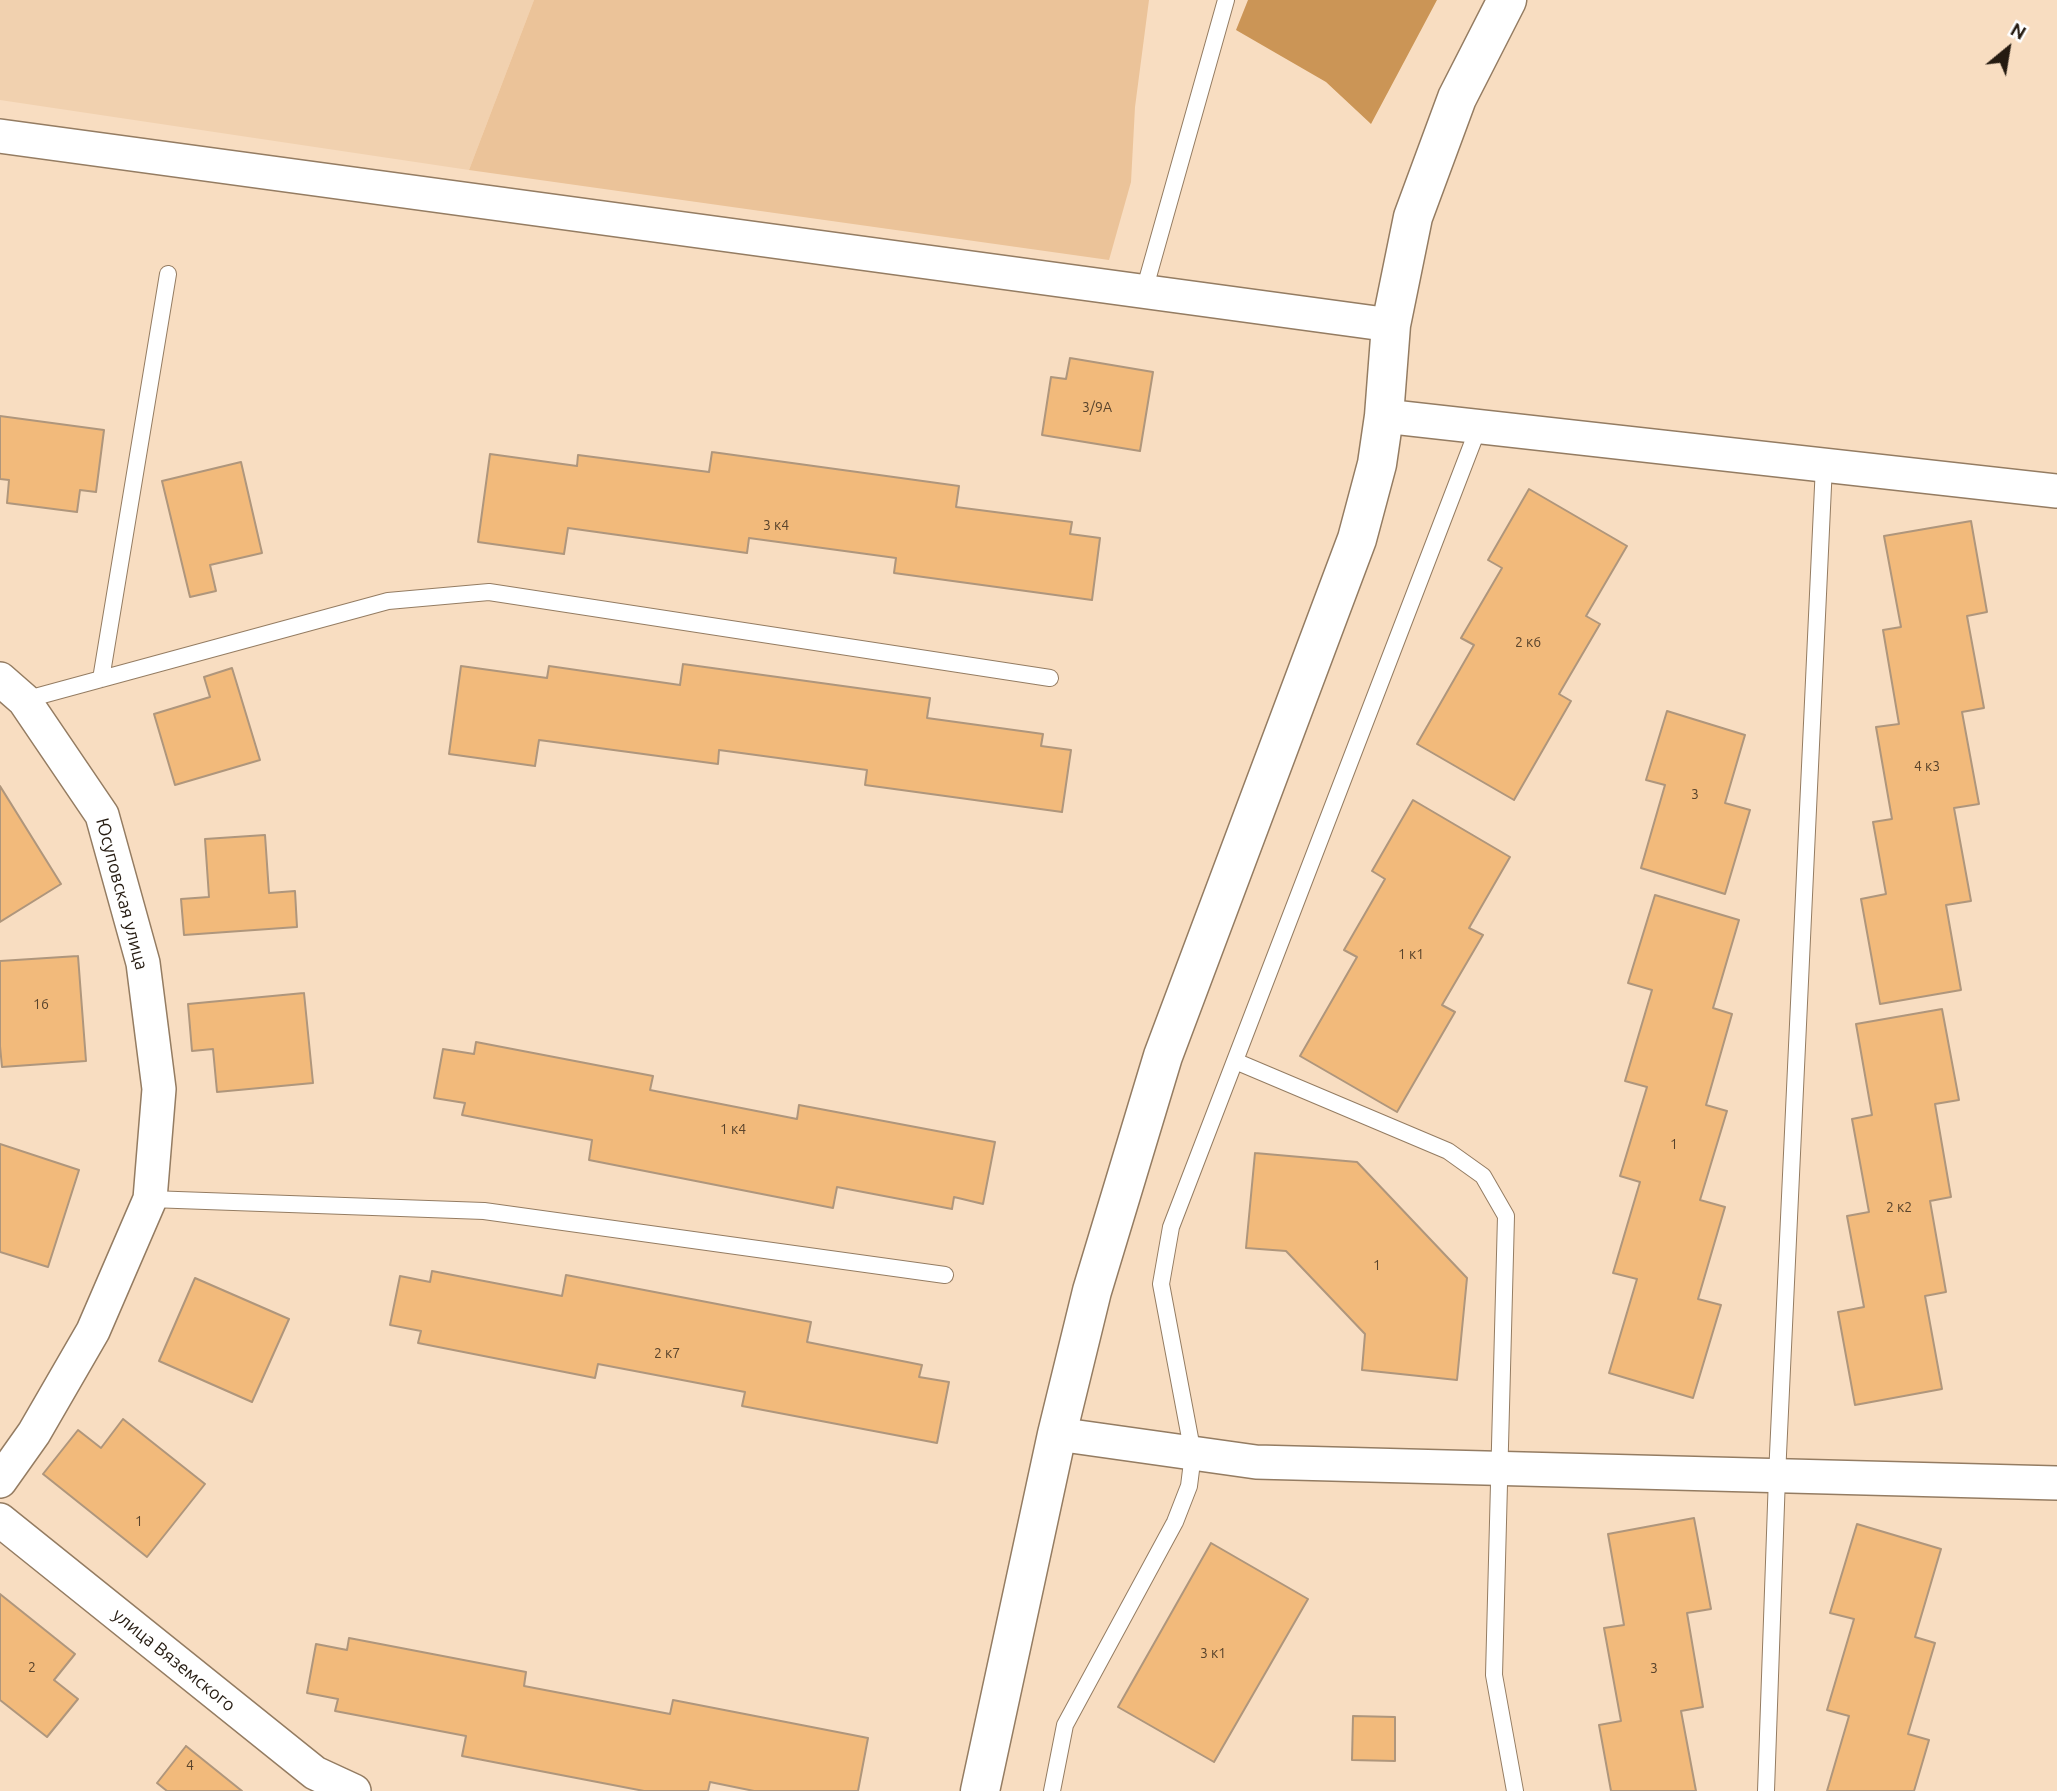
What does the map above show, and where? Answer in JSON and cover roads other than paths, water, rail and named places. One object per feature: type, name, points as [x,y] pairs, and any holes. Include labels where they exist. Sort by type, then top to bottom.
[{"type":"street","points":[[981,1791],[1057,1434],[1092,1291],[1163,1056],[1357,538],[1377,464],[1384,416],[1391,325],[1413,217],[1457,97],[1507,0]]},
{"type":"street","points":[[0,136],[1391,325]]},
{"type":"street","points":[[1384,416],[2057,491]]},
{"type":"street","name":"Юсуповская улица","points":[[0,1481],[33,1433],[93,1331],[150,1199],[159,1089],[143,963],[102,815],[12,689]]},
{"type":"street","points":[[1057,1434],[1256,1462],[2057,1483]]},
{"type":"street","name":"улица Вяземского","points":[[0,1520],[315,1773],[354,1791]]},
{"type":"lane","points":[[1144,291],[1226,0]]},
{"type":"lane","points":[[101,679],[168,275]]},
{"type":"lane","points":[[1052,1791],[1065,1725],[1175,1522],[1189,1486],[1193,1454],[1161,1284],[1171,1227],[1479,426]]},
{"type":"lane","points":[[1766,1791],[1777,1476],[1824,465]]},
{"type":"lane","points":[[12,689],[101,679],[388,601],[489,592],[1050,678]]},
{"type":"lane","points":[[1235,1061],[1448,1151],[1483,1176],[1506,1216],[1494,1675],[1515,1791]]},
{"type":"lane","points":[[150,1199],[485,1211],[945,1275]]}]
